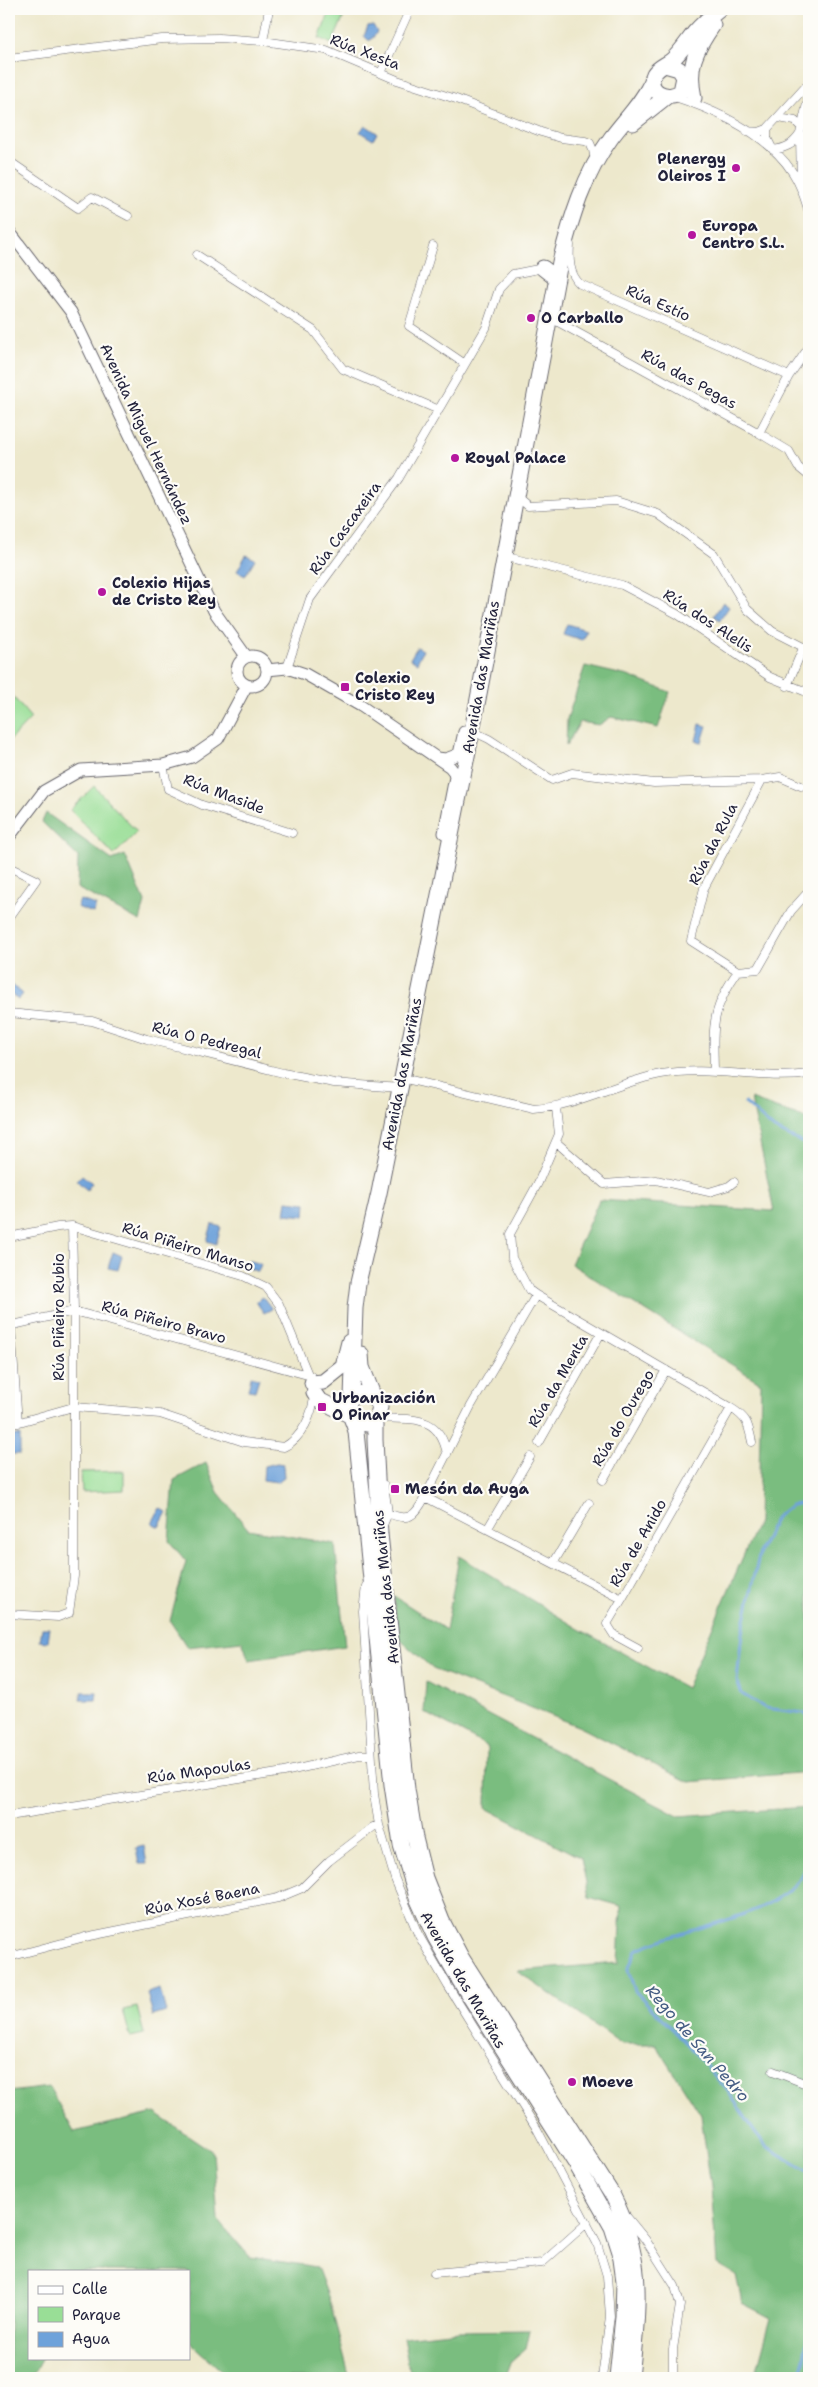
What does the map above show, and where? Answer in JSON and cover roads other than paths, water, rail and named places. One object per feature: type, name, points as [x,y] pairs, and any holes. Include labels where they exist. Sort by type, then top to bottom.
[{"type":"highway","points":[[665,65],[722,9]]},
{"type":"highway","points":[[683,94],[691,51],[722,9]]},
{"type":"highway","points":[[683,94],[690,76],[693,59],[722,9]]},
{"type":"highway","points":[[665,65],[675,66],[683,94]]},
{"type":"highway","name":"Avenida das Mariñas","points":[[352,1398],[355,1308],[365,1249],[379,1193],[472,732],[503,556],[560,262],[571,217],[595,164],[612,138],[643,99],[657,69],[665,65]]},
{"type":"highway","points":[[652,81],[656,91],[683,94]]},
{"type":"highway","name":"Avenida das Mariñas","points":[[595,164],[643,113],[683,94]]},
{"type":"highway","points":[[543,268],[560,262]]},
{"type":"highway","points":[[543,268],[557,279]]},
{"type":"highway","name":"Avenida das Mariñas","points":[[373,1396],[362,1367],[360,1337],[379,1193]]},
{"type":"highway","points":[[315,1384],[343,1366],[355,1308]]},
{"type":"highway","points":[[315,1384],[334,1398],[340,1400],[352,1398],[364,1392],[373,1396],[380,1407],[376,1418],[362,1424],[351,1418],[319,1400],[315,1384]]},
{"type":"highway","points":[[351,1418],[348,1406],[352,1398]]},
{"type":"highway","name":"Avenida das Mariñas","points":[[351,1418],[369,1554],[392,1785],[404,1854],[418,1900],[439,1944],[460,1981],[576,2164],[612,2227],[620,2252],[624,2281],[623,2316],[617,2378]]},
{"type":"highway","name":"Avenida das Mariñas","points":[[376,1418],[375,1460],[380,1534],[407,1789],[414,1838],[425,1878],[442,1921],[461,1957],[619,2209],[626,2224],[637,2266],[637,2312],[631,2378]]},
{"type":"street","points":[[263,41],[269,9]]},
{"type":"street","points":[[381,73],[410,9]]},
{"type":"street","name":"Rúa Xesta","points":[[9,58],[162,39],[219,38],[263,41],[326,50],[381,73],[456,99],[541,132],[561,138],[585,141],[590,144],[593,150],[595,164]]},
{"type":"street","points":[[746,131],[759,132],[767,129],[809,83]]},
{"type":"street","points":[[683,94],[746,131],[773,150],[794,174],[809,212]]},
{"type":"street","points":[[801,189],[801,131],[809,95]]},
{"type":"street","points":[[779,118],[795,121],[801,131]]},
{"type":"street","points":[[767,129],[767,138],[773,150]]},
{"type":"street","points":[[773,150],[784,148],[794,142],[801,131]]},
{"type":"street","points":[[9,161],[78,208],[92,196],[128,216]]},
{"type":"street","points":[[801,189],[809,185]]},
{"type":"street","name":"Rúa Estío","points":[[571,217],[571,270],[574,278],[580,284],[789,376]]},
{"type":"street","name":"Avenida Miguel Hernández","points":[[9,231],[71,312],[214,611],[246,656]]},
{"type":"street","points":[[433,246],[409,326],[465,364]]},
{"type":"street","points":[[197,255],[313,330],[343,369],[439,410]]},
{"type":"street","name":"Rúa Cascaxeira","points":[[287,668],[310,599],[399,478],[486,328],[499,289],[513,274],[543,268]]},
{"type":"street","name":"Rúa das Pegas","points":[[549,317],[789,451],[798,467],[809,476]]},
{"type":"street","points":[[759,433],[789,376],[809,346]]},
{"type":"street","points":[[515,494],[528,506],[616,501],[658,514],[714,554],[747,609],[772,631],[806,649],[787,686]]},
{"type":"street","name":"Rúa dos Alelis","points":[[503,556],[622,586],[677,614],[737,657],[787,686],[809,693]]},
{"type":"street","points":[[437,758],[446,759],[459,754],[479,661],[487,648]]},
{"type":"street","points":[[246,656],[260,658],[267,670],[261,683],[247,685],[240,681],[236,673],[238,663],[246,656]]},
{"type":"street","points":[[267,670],[287,668],[305,674],[361,706],[450,767],[454,772],[454,777],[440,852],[440,886]]},
{"type":"street","name":"Rúa Maside","points":[[9,836],[44,791],[81,770],[163,766],[192,757],[218,739],[247,685]]},
{"type":"street","name":"Rúa da Rula","points":[[472,732],[489,739],[552,780],[572,773],[654,783],[762,780],[780,776],[801,786]]},
{"type":"street","name":"Rúa Maside","points":[[163,766],[168,789],[202,805],[292,833]]},
{"type":"street","name":"Rúa da Rula","points":[[738,971],[691,941],[704,888],[762,780]]},
{"type":"street","points":[[9,867],[36,880],[9,918]]},
{"type":"street","points":[[714,1071],[713,1024],[723,992],[738,971],[758,969],[792,911],[809,891]]},
{"type":"street","name":"Rúa O Pedregal","points":[[9,1013],[92,1021],[147,1039],[283,1073],[334,1083],[401,1083],[450,1088],[514,1106],[534,1109],[556,1108],[627,1082],[663,1073],[714,1071],[790,1077],[809,1074]]},
{"type":"street","points":[[556,1108],[559,1134],[538,1183],[510,1234],[512,1258],[529,1290],[731,1408],[744,1417],[749,1426],[752,1442]]},
{"type":"street","points":[[556,1142],[604,1184],[656,1180],[709,1192],[729,1186],[734,1182]]},
{"type":"street","name":"Rúa Piñeiro Manso","points":[[9,1238],[58,1227],[72,1226],[244,1276],[266,1287],[279,1304],[315,1384]]},
{"type":"street","name":"Rúa Piñeiro Rubio","points":[[72,1226],[74,1311],[73,1407]]},
{"type":"street","points":[[388,1513],[400,1518],[409,1517],[420,1507],[471,1406],[536,1295]]},
{"type":"street","name":"Rúa Piñeiro Bravo","points":[[10,1326],[74,1311],[315,1384]]},
{"type":"street","points":[[10,1326],[18,1423]]},
{"type":"street","name":"Rúa da Menta","points":[[539,1443],[601,1333]]},
{"type":"street","name":"Rúa do Ourego","points":[[603,1480],[666,1370]]},
{"type":"street","points":[[9,1425],[73,1407],[160,1414],[244,1442],[284,1447],[298,1436],[311,1410],[315,1384]]},
{"type":"street","points":[[9,1614],[58,1617],[70,1613],[74,1576],[73,1407]]},
{"type":"street","name":"Rúa de Anido","points":[[425,1497],[554,1562],[622,1599],[731,1408]]},
{"type":"street","points":[[376,1418],[416,1421],[434,1426],[444,1440],[447,1454]]},
{"type":"street","points":[[488,1528],[530,1457]]},
{"type":"street","points":[[375,1460],[382,1473],[388,1513],[380,1534]]},
{"type":"street","points":[[554,1562],[589,1503]]},
{"type":"street","name":"Avenida das Mariñas","points":[[369,1554],[363,1611],[371,1719],[371,1755],[380,1825],[394,1879],[418,1934],[452,1994],[537,2129],[597,2243],[607,2276],[610,2316],[602,2378]]},
{"type":"street","points":[[622,1599],[607,1624],[614,1634],[638,1648]]},
{"type":"street","name":"Rúa Mapoulas","points":[[9,1816],[160,1790],[284,1772],[360,1755],[371,1755]]},
{"type":"street","name":"Rúa Xosé Baena","points":[[9,1957],[84,1938],[278,1898],[302,1888],[330,1860],[373,1827],[380,1825]]},
{"type":"street","points":[[773,2071],[809,2085]]},
{"type":"street","name":"Avenida das Mariñas","points":[[619,2209],[641,2233],[676,2286],[680,2305],[673,2350],[673,2378]]},
{"type":"street","points":[[434,2274],[542,2263],[587,2223]]},
{"type":"water","points":[[373,25],[377,32],[371,40],[368,40],[364,36],[368,26]]},
{"type":"water","points":[[365,125],[377,133],[373,140],[360,132]]},
{"type":"water","points":[[246,555],[255,559],[245,576],[237,571]]},
{"type":"water","points":[[723,602],[729,607],[720,620],[714,616]]},
{"type":"water","points":[[567,624],[586,630],[582,640],[563,634]]},
{"type":"water","points":[[417,647],[423,650],[417,663],[410,659]]},
{"type":"water","points":[[700,724],[707,726],[702,742],[696,741]]},
{"type":"water","points":[[80,900],[96,905],[93,913],[77,907]]},
{"type":"water","points":[[12,985],[23,994],[18,1000],[9,992]]},
{"type":"water","points":[[82,1175],[92,1183],[87,1190],[77,1181]]},
{"type":"water","points":[[287,1201],[306,1203],[305,1216],[285,1214]]},
{"type":"water","points":[[212,1224],[221,1227],[216,1244],[207,1241]]},
{"type":"water","points":[[113,1252],[122,1256],[118,1270],[108,1268]]},
{"type":"water","points":[[248,1260],[261,1264],[258,1272],[246,1267]]},
{"type":"water","points":[[263,1297],[272,1309],[264,1313],[256,1302]]},
{"type":"water","points":[[251,1376],[259,1378],[255,1391],[248,1390]]},
{"type":"water","points":[[20,1435],[20,1454],[10,1454],[9,1436]]},
{"type":"water","points":[[277,1463],[283,1464],[284,1477],[277,1482],[263,1480],[264,1466]]},
{"type":"water","points":[[160,1508],[167,1512],[159,1527],[152,1523]]},
{"type":"water","points":[[42,1628],[50,1628],[48,1642],[40,1641]]},
{"type":"water","points":[[82,1692],[97,1692],[96,1700],[80,1700]]},
{"type":"water","points":[[144,1846],[147,1864],[139,1864],[136,1848]]},
{"type":"water","points":[[160,1989],[166,2012],[153,2016],[147,1993]]},
{"type":"waterway","name":"Rego de San Pedro","points":[[745,1103],[774,1129],[809,1146]]},
{"type":"waterway","name":"Rego de San Pedro","points":[[809,1503],[791,1505],[776,1517],[760,1551],[742,1633],[737,1680],[742,1694],[765,1708],[804,1713],[809,1717]]},
{"type":"waterway","name":"Rego de San Pedro","points":[[809,1862],[797,1883],[779,1897],[760,1908],[740,1916],[675,1935],[636,1950],[628,1970],[635,1991],[688,2045],[727,2090],[764,2145],[809,2172]]},
{"type":"waterway","name":"Rego de San Pedro","points":[[798,2378],[806,2344],[809,2292]]},
{"type":"place","name":"Plenergy Oleiros I","points":[[736,168]]},
{"type":"place","name":"Europa Centro S.L.","points":[[692,235]]},
{"type":"place","name":"O Carballo","points":[[531,318]]},
{"type":"place","name":"Royal Palace","points":[[455,458]]},
{"type":"place","name":"Colexio Hijas de Cristo Rey","points":[[102,592]]},
{"type":"place","name":"Colexio Cristo Rey","points":[[345,687]]},
{"type":"place","name":"Urbanización O Pinar","points":[[322,1407]]},
{"type":"place","name":"Mesón da Auga","points":[[395,1489]]},
{"type":"place","name":"Moeve","points":[[572,2082]]}]
